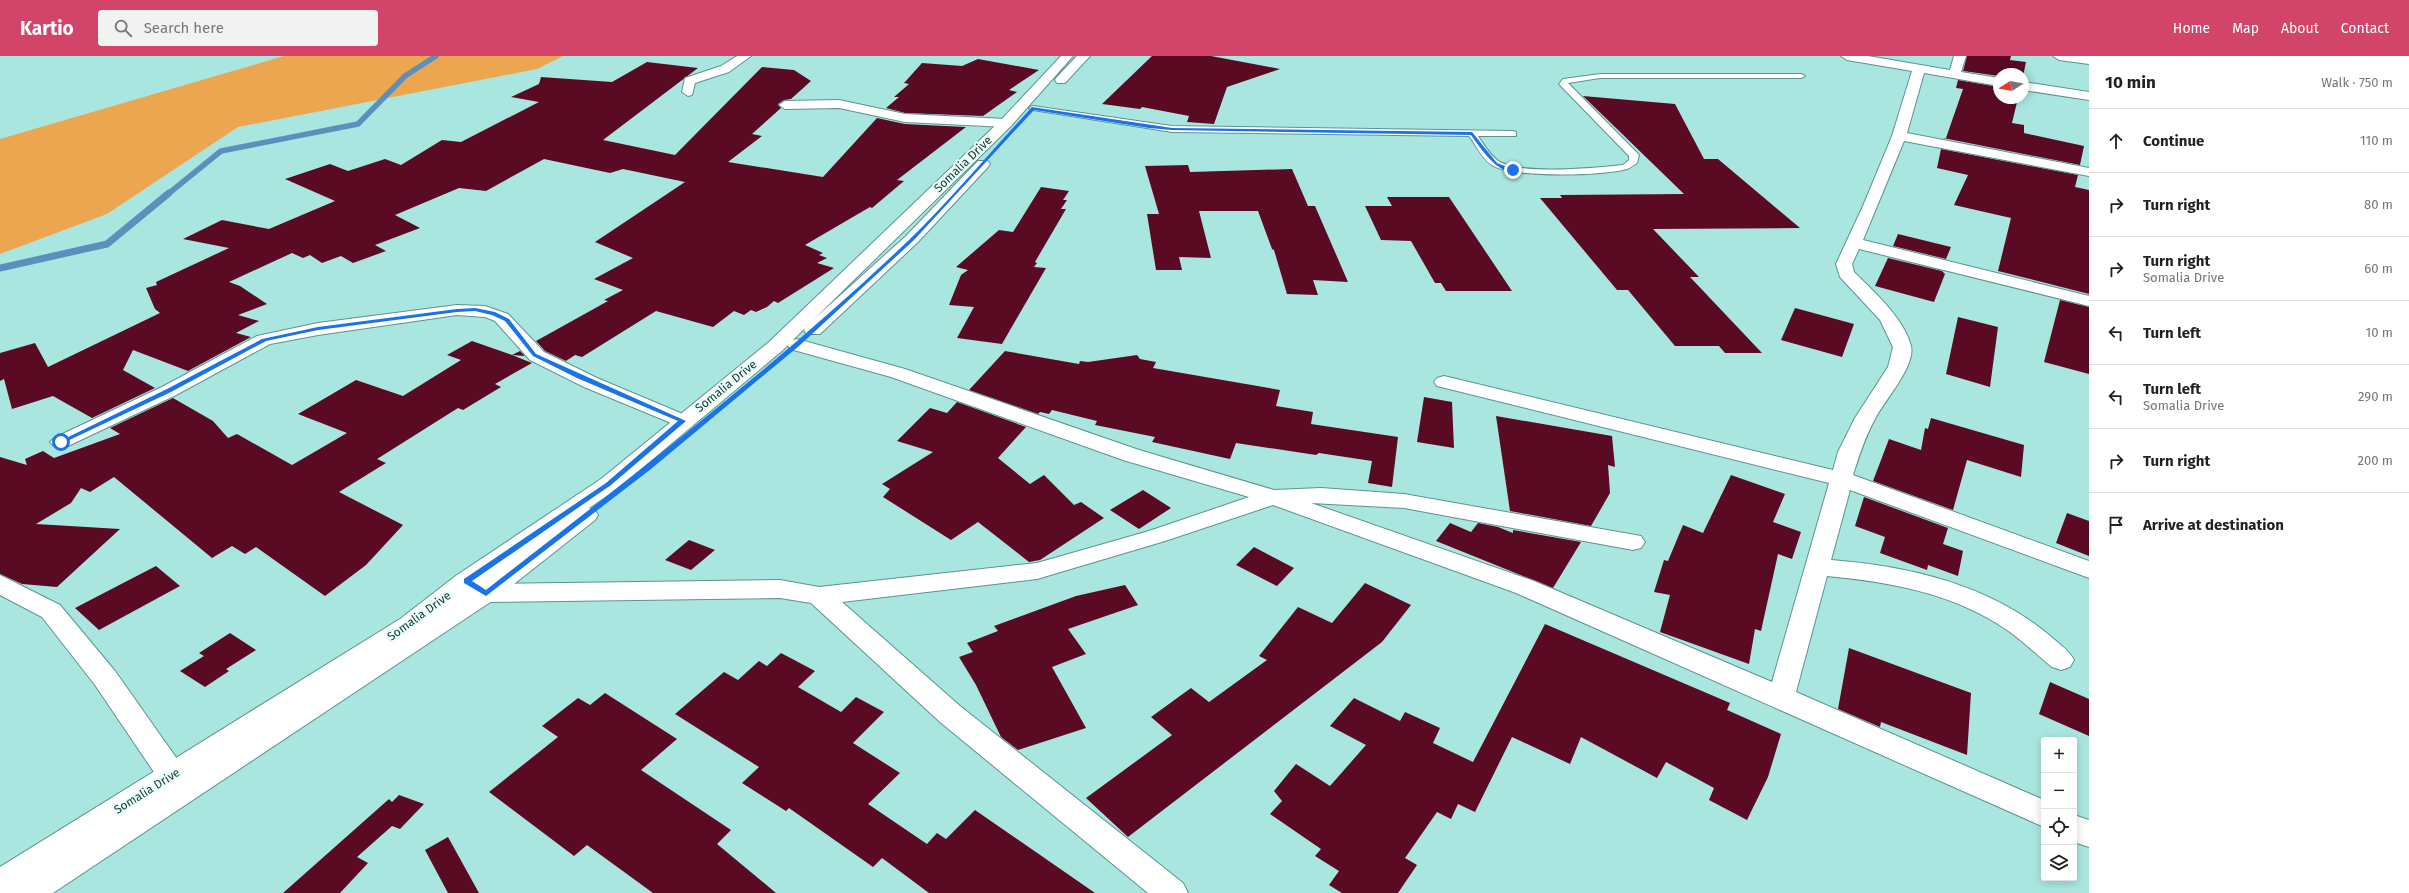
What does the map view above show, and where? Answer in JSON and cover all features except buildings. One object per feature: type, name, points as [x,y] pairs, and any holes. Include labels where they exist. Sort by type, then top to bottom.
[{"type":"street","points":[[688,92],[689,81],[725,69],[745,56]]},
{"type":"street","name":"Somalia Drive","points":[[0,884],[409,626],[476,587],[609,484],[683,421],[776,346],[1006,123],[1067,56]]},
{"type":"street","name":"Somalia Drive","points":[[26,893],[476,587],[649,467],[797,345],[912,239],[1033,108],[1084,56]]},
{"type":"street","points":[[1847,56],[1993,81]]},
{"type":"street","points":[[1954,75],[1960,56]]},
{"type":"street","points":[[2059,56],[2089,60]]},
{"type":"street","points":[[1781,697],[1849,452],[1865,418],[1898,367],[1902,347],[1888,318],[1846,273],[1844,264],[1871,206],[1899,136],[1919,69]]},
{"type":"street","points":[[2029,87],[2089,96]]},
{"type":"street","points":[[785,105],[839,104],[905,118],[1006,123]]},
{"type":"street","points":[[1899,136],[2089,172]]},
{"type":"street","points":[[1853,242],[2089,301]]},
{"type":"street","points":[[61,442],[169,391],[264,340],[318,329],[457,310],[475,310],[494,314],[507,320],[534,355],[579,377],[683,421]]},
{"type":"street","points":[[797,345],[898,373],[1131,455],[1273,497],[1525,587],[1781,697],[2041,813]]},
{"type":"street","points":[[1444,382],[1842,479],[2089,570]]},
{"type":"street","points":[[476,587],[780,589],[820,596],[1037,571],[1157,536],[1273,497],[1321,495],[1404,501],[1634,542]]},
{"type":"street","points":[[1817,567],[1874,571],[1909,579],[1964,595],[2014,622],[2061,660]]},
{"type":"street","points":[[0,584],[51,611],[105,678],[172,775]]},
{"type":"street","points":[[820,596],[950,714],[1172,893]]},
{"type":"street","points":[[2077,829],[2089,834]]},
{"type":"lane","points":[[1472,134],[1495,164],[1513,170],[1557,171],[1625,167],[1634,161],[1634,155],[1563,84],[1566,81],[1600,76],[1801,76]]},
{"type":"lane","points":[[1033,108],[1141,126],[1172,129],[1513,134]]},
{"type":"shaded area","points":[[284,56],[563,56],[537,69],[238,127],[107,214],[0,254],[0,139]]},
{"type":"waterway","points":[[168,194],[221,151],[358,124],[405,76],[436,56]]},
{"type":"waterway","points":[[0,268],[107,244],[169,193]]},
{"type":"route","points":[[61,442],[169,391],[264,340],[318,329],[457,310],[475,310],[494,314],[507,320],[534,355],[579,377],[683,421],[609,484],[466,581],[486,593],[649,467],[797,345],[912,239],[1033,108],[1149,127],[1172,129],[1215,131],[1472,134],[1495,164],[1513,170]]}]
